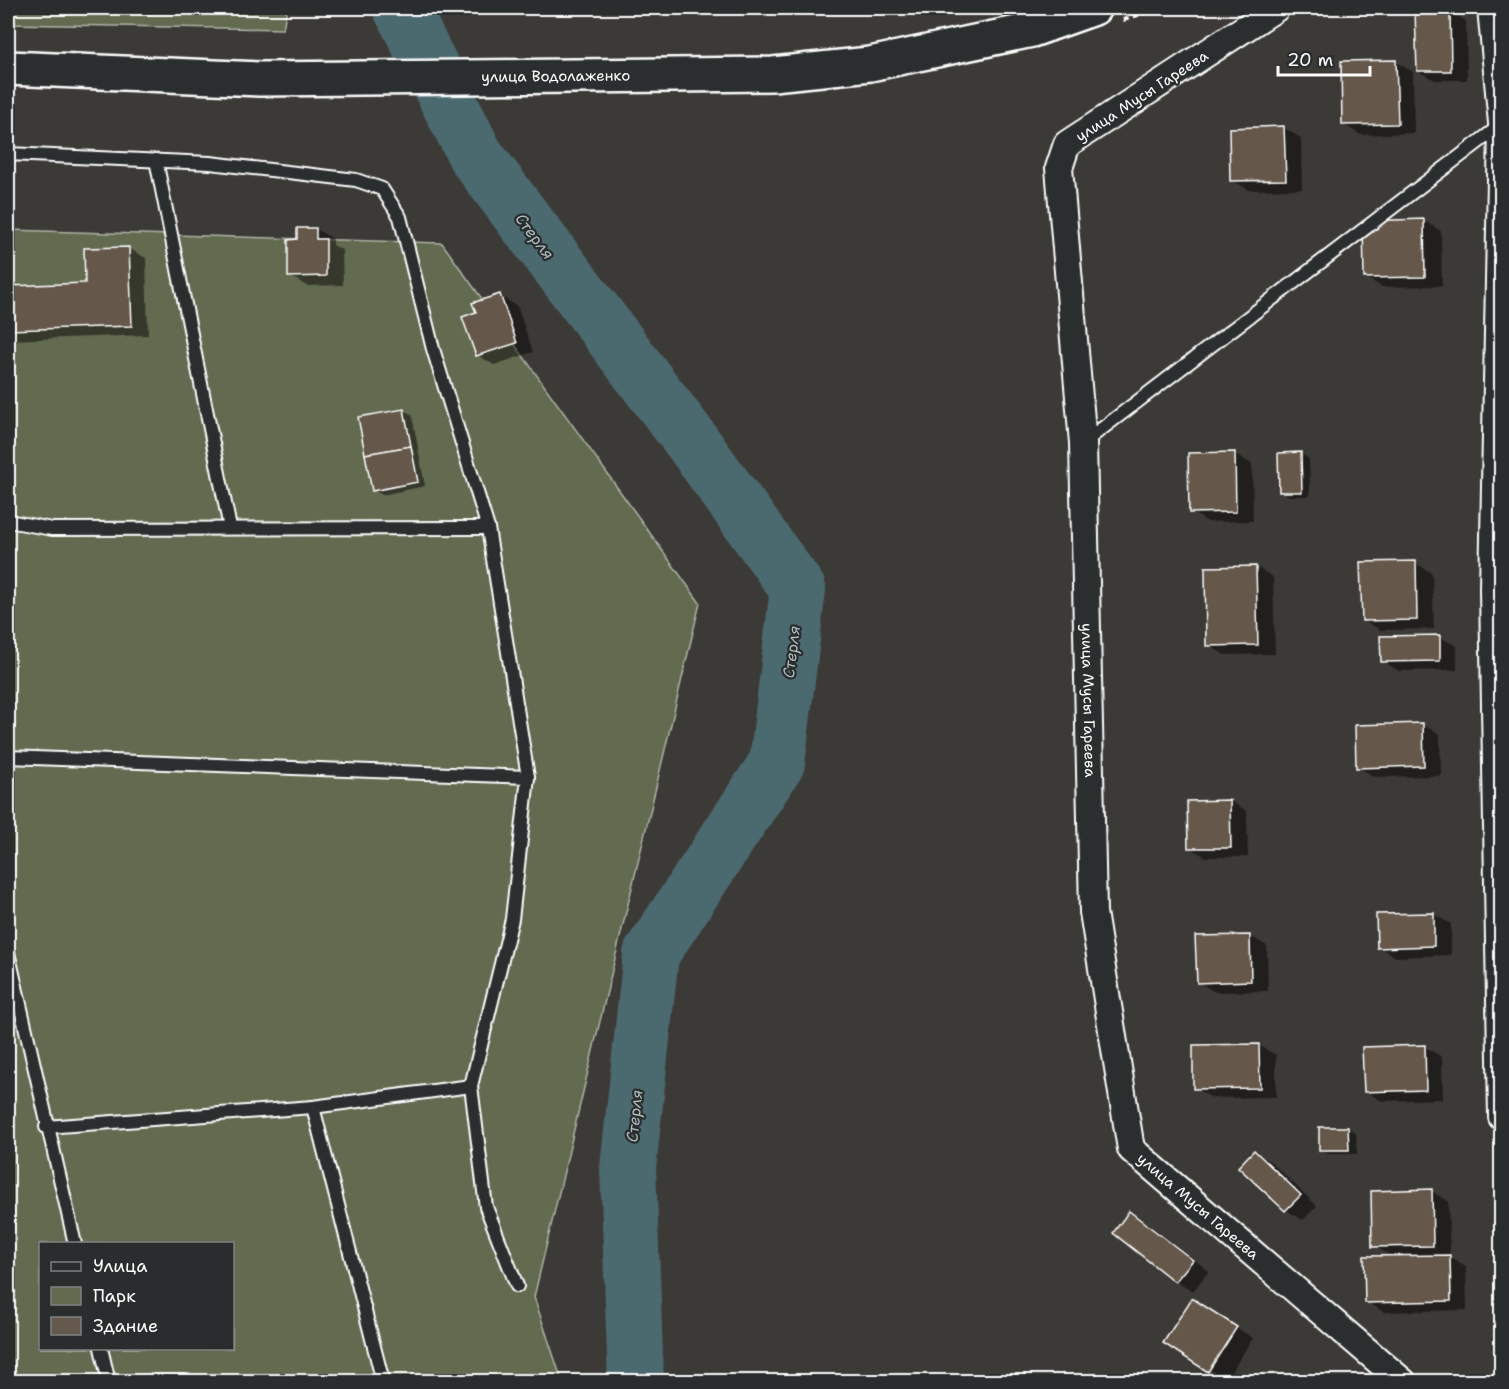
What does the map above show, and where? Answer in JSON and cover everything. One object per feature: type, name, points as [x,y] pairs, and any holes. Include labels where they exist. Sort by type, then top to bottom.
[{"type":"main road","name":"улица Водолаженко","points":[[8,69],[260,78],[598,78],[773,74],[870,64],[1032,30],[1094,8]]},
{"type":"street","name":"улица Мусы Гареева","points":[[1276,8],[1067,144],[1059,168],[1083,443],[1093,912],[1131,1149],[1402,1382]]},
{"type":"street","points":[[1491,8],[1502,125],[1497,593],[1502,1117]]},
{"type":"lane","points":[[1083,443],[1502,125]]},
{"type":"lane","points":[[8,154],[210,163],[356,180],[382,189],[400,217],[433,349],[488,528],[528,777],[512,919],[471,1086],[486,1207],[517,1286]]},
{"type":"lane","points":[[156,159],[230,528]]},
{"type":"lane","points":[[8,521],[52,529],[488,528]]},
{"type":"lane","points":[[8,757],[528,777]]},
{"type":"lane","points":[[8,952],[27,1026],[46,1127],[75,1242]]},
{"type":"lane","points":[[46,1127],[313,1107],[471,1086]]},
{"type":"lane","points":[[313,1107],[383,1382]]},
{"type":"lane","points":[[101,1350],[109,1382]]},
{"type":"green space","points":[[8,8],[287,8],[283,29],[8,24]]},
{"type":"green space","points":[[8,230],[442,243],[700,603],[534,1297],[562,1381],[8,1382]]},
{"type":"building","points":[[1450,10],[1451,71],[1417,71],[1415,11]]},
{"type":"building","points":[[1396,60],[1398,124],[1342,125],[1341,61]]},
{"type":"building","points":[[1284,126],[1286,180],[1230,181],[1229,128]]},
{"type":"building","points":[[1424,219],[1425,277],[1364,278],[1363,221]]},
{"type":"building","points":[[297,228],[316,228],[316,239],[326,239],[326,276],[288,277],[288,240],[297,239]]},
{"type":"building","points":[[129,247],[132,326],[8,330],[8,286],[85,283],[84,248]]},
{"type":"building","points":[[500,294],[517,343],[476,356],[462,317],[476,312],[472,303]]},
{"type":"building","points":[[404,409],[411,446],[365,454],[358,417]]},
{"type":"building","points":[[411,446],[418,482],[372,491],[365,454]]},
{"type":"building","points":[[1235,452],[1236,512],[1189,513],[1188,453]]},
{"type":"building","points":[[1301,452],[1302,492],[1279,492],[1278,453]]},
{"type":"building","points":[[1416,561],[1417,620],[1362,621],[1360,562]]},
{"type":"building","points":[[1256,566],[1258,645],[1206,646],[1205,567]]},
{"type":"building","points":[[1440,635],[1440,661],[1381,662],[1380,636]]},
{"type":"building","points":[[1423,723],[1424,766],[1356,768],[1355,725]]},
{"type":"building","points":[[1230,800],[1231,848],[1188,848],[1187,801]]},
{"type":"building","points":[[1434,913],[1434,946],[1377,948],[1376,914]]},
{"type":"building","points":[[1250,935],[1251,981],[1197,983],[1195,936]]},
{"type":"building","points":[[1259,1044],[1260,1088],[1193,1089],[1193,1045]]},
{"type":"building","points":[[1425,1045],[1426,1090],[1364,1092],[1362,1047]]},
{"type":"building","points":[[1319,1127],[1348,1127],[1349,1150],[1319,1150]]},
{"type":"building","points":[[1254,1150],[1301,1195],[1285,1211],[1238,1167]]},
{"type":"building","points":[[1432,1189],[1433,1246],[1372,1247],[1371,1191]]},
{"type":"building","points":[[1129,1211],[1193,1260],[1175,1282],[1113,1233]]},
{"type":"building","points":[[1450,1255],[1451,1301],[1365,1303],[1364,1256]]},
{"type":"building","points":[[1192,1298],[1237,1327],[1208,1372],[1163,1343]]},
{"type":"waterway","name":"Стерля","points":[[401,8],[476,156],[690,439],[798,589],[777,763],[651,954],[628,1168],[636,1382]]}]
